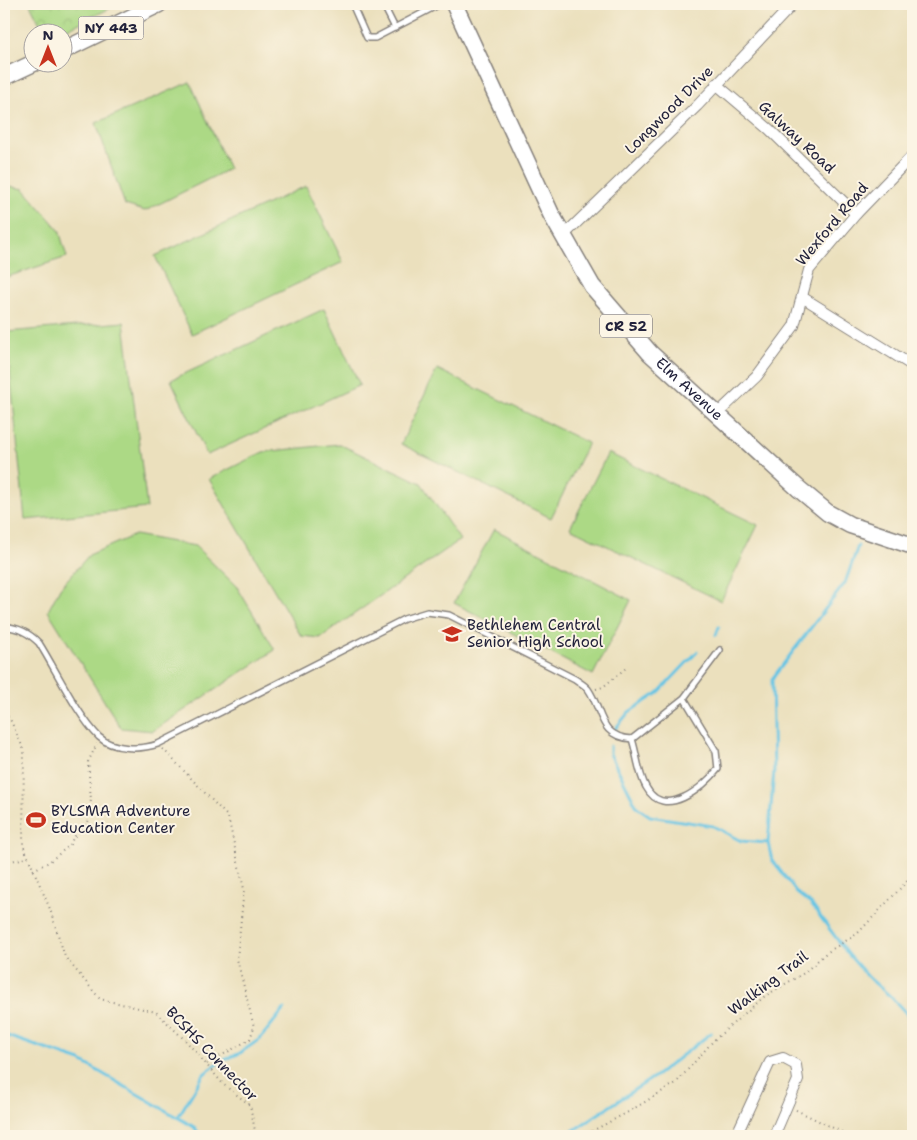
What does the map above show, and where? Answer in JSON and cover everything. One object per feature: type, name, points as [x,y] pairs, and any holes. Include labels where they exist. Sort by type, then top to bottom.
[{"type":"main road","name":"NY 443","points":[[72,46],[159,4]]},
{"type":"main road","name":"Elm Avenue","points":[[454,4],[550,214],[592,286],[643,346],[799,490],[828,512],[850,525],[874,535],[913,546]]},
{"type":"main road","points":[[4,77],[22,69]]},
{"type":"street","name":"Longwood Drive","points":[[563,236],[697,106],[793,4]]},
{"type":"street","name":"Galway Road","points":[[716,84],[769,129],[856,214]]},
{"type":"street","name":"Wexford Road","points":[[717,414],[757,376],[794,326],[810,270],[856,214],[913,156]]},
{"type":"street","points":[[802,297],[913,366]]},
{"type":"street","points":[[736,1136],[764,1073],[774,1059],[783,1058],[796,1065],[798,1080],[774,1136]]},
{"type":"lane","points":[[352,4],[352,8],[367,38],[375,38],[440,4]]},
{"type":"lane","points":[[383,4],[395,28]]},
{"type":"lane","points":[[4,626],[20,629],[30,634],[39,643],[100,738],[118,746],[137,749],[158,744],[404,619],[427,612],[449,615],[587,687],[601,720],[619,738],[632,738],[684,698],[720,650]]},
{"type":"lane","points":[[632,738],[646,789],[659,800],[674,802],[690,795],[708,782],[718,768],[716,751],[684,698]]},
{"type":"path","points":[[589,691],[604,687],[626,668]]},
{"type":"path","name":"BCSHS Connector","points":[[4,713],[10,718],[24,750],[23,845],[50,909],[65,957],[100,999],[156,1012],[208,1065],[224,1085],[250,1104],[256,1136]]},
{"type":"path","points":[[34,870],[49,862],[70,845],[73,838],[88,823],[91,800],[88,762],[100,738]]},
{"type":"path","points":[[158,744],[228,817],[244,889],[238,959],[254,1027],[250,1039],[208,1065]]},
{"type":"path","points":[[4,862],[28,858]]},
{"type":"path","name":"Walking Trail","points":[[583,1136],[630,1111],[676,1083],[714,1040],[765,996],[804,973],[836,946],[857,934],[913,875]]},
{"type":"path","points":[[787,1106],[850,1136]]},
{"type":"green space","points":[[30,4],[119,4],[72,27],[72,22],[39,22]]},
{"type":"green space","points":[[190,82],[229,169],[145,211],[125,205],[96,123]]},
{"type":"green space","points":[[4,185],[24,189],[59,230],[67,257],[4,278]]},
{"type":"green space","points":[[306,186],[343,262],[192,334],[155,256]]},
{"type":"green space","points":[[324,309],[360,385],[207,455],[171,380]]},
{"type":"green space","points":[[124,322],[147,508],[25,520],[6,332]]},
{"type":"green space","points":[[437,369],[588,443],[551,518],[401,444]]},
{"type":"green space","points":[[339,444],[421,483],[460,540],[320,638],[301,636],[209,479],[263,452]]},
{"type":"green space","points":[[608,453],[758,525],[721,601],[570,528]]},
{"type":"green space","points":[[494,529],[631,600],[593,675],[454,603]]},
{"type":"green space","points":[[135,535],[195,546],[237,587],[275,650],[153,731],[121,728],[48,611],[60,588],[89,555]]},
{"type":"waterway","points":[[858,546],[845,583],[772,679],[774,771],[768,843],[772,860],[797,893],[811,904],[848,954],[869,978],[906,1013],[913,1026]]},
{"type":"waterway","points":[[716,635],[719,627]]},
{"type":"waterway","points":[[615,729],[629,712],[658,693],[697,652]]},
{"type":"waterway","points":[[610,746],[610,754],[637,807],[650,816],[713,826],[741,841],[768,843]]},
{"type":"waterway","points":[[178,1117],[204,1074],[218,1063],[240,1053],[260,1039],[284,1009]]},
{"type":"waterway","points":[[565,1136],[657,1075],[711,1033]]},
{"type":"waterway","points":[[4,1035],[81,1061],[194,1127],[201,1136]]},
{"type":"place","name":"Bethlehem Central Senior High School","points":[[452,634]]},
{"type":"place","name":"BYLSMA Adventure Education Center","points":[[36,820]]}]
